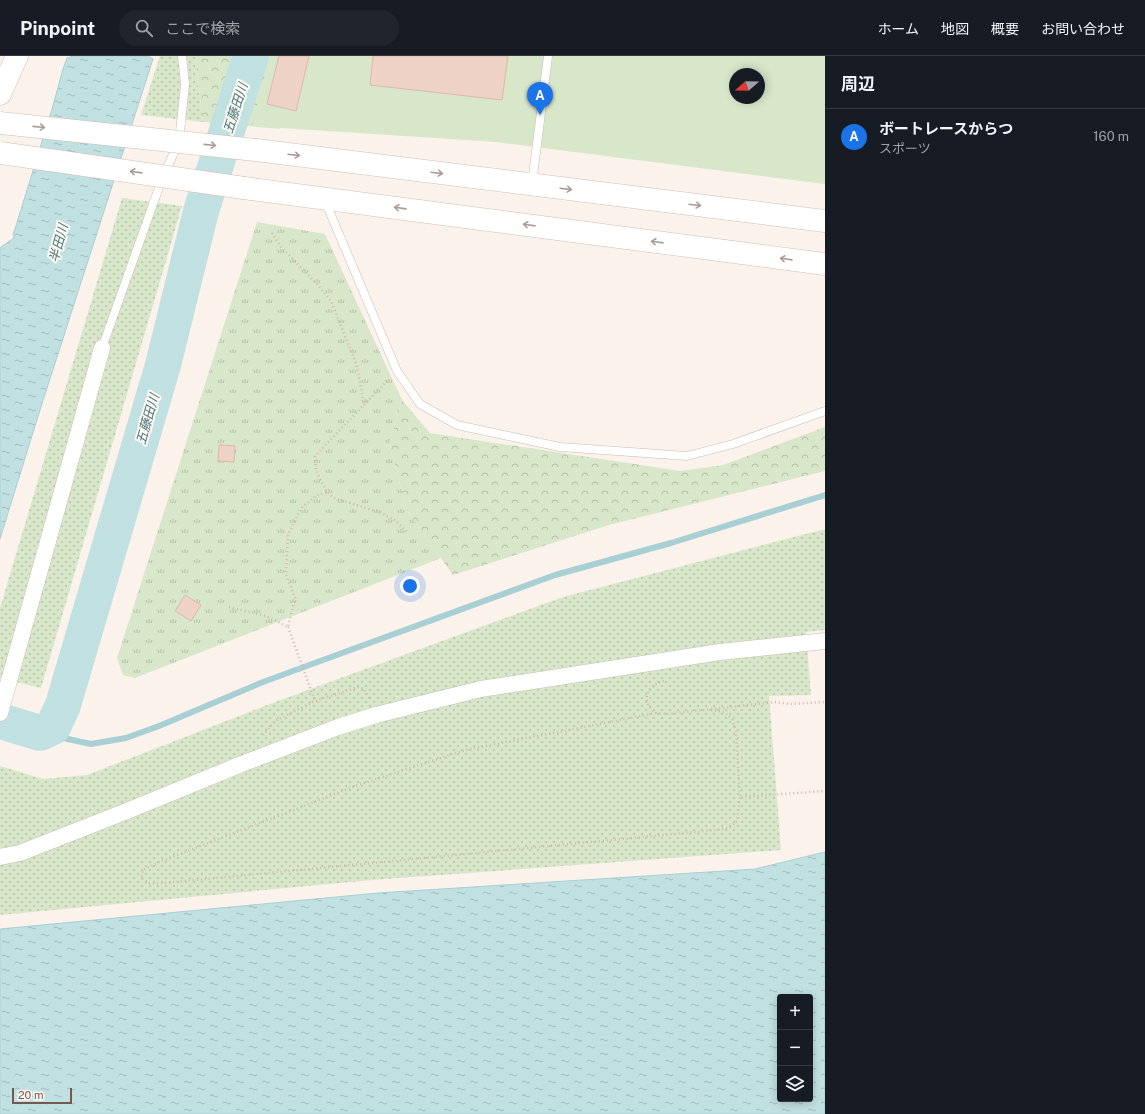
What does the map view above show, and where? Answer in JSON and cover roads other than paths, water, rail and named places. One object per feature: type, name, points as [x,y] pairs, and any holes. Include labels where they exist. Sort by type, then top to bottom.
[{"type":"street","points":[[0,94],[17,56]]},
{"type":"street","points":[[0,123],[256,150],[825,221]]},
{"type":"street","points":[[0,153],[244,188],[825,264]]},
{"type":"street","points":[[0,712],[102,348]]},
{"type":"street","points":[[0,857],[20,853],[239,765],[338,727],[376,715],[481,689],[720,652],[825,641]]},
{"type":"lane","points":[[102,348],[163,176],[179,142],[185,84],[182,56]]},
{"type":"lane","points":[[532,184],[548,56]]},
{"type":"lane","points":[[323,198],[397,371],[420,404],[457,425],[560,447],[688,456],[733,444],[825,411]]},
{"type":"water","name":"半田川","points":[[73,56],[148,56],[153,59],[0,539],[0,249],[14,238],[13,234],[63,69],[67,58]]},
{"type":"water","points":[[825,852],[825,1114],[0,1114],[0,929],[378,893],[755,869]]},
{"type":"waterway","name":"五藤田川","points":[[0,721],[40,733],[53,727],[63,705],[163,365],[201,211],[251,56]]},
{"type":"waterway","points":[[40,733],[91,744],[126,738],[159,726],[263,682],[555,575],[671,543],[825,495]]},
{"type":"place","name":"ボートレースからつ","points":[[540,115]]}]
